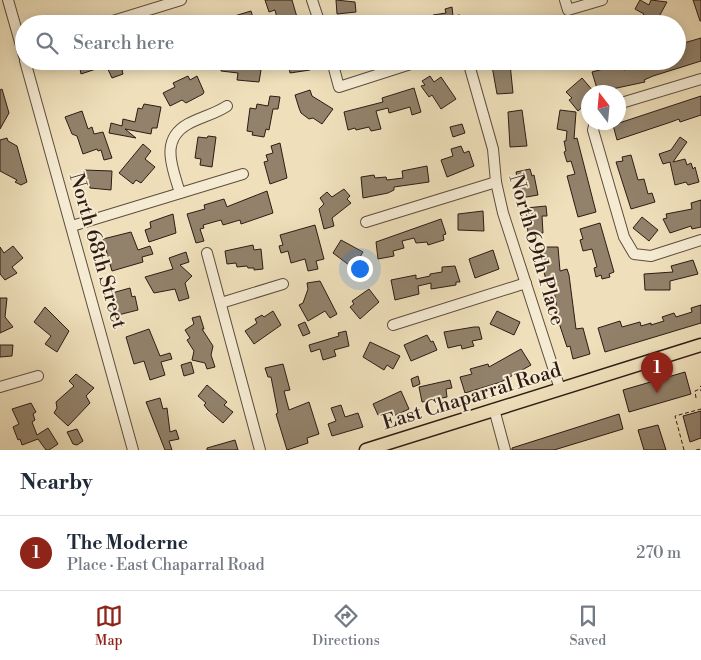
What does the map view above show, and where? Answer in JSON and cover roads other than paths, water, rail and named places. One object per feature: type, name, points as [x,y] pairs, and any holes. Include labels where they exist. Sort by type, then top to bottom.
[{"type":"main road","name":"East Chaparral Road","points":[[366,450],[680,350],[701,345]]},
{"type":"main road","name":"East Chaparral Road","points":[[589,380],[615,377],[701,353]]},
{"type":"street","points":[[8,0],[15,24]]},
{"type":"street","points":[[132,15],[181,0]]},
{"type":"street","points":[[312,0],[317,15]]},
{"type":"street","points":[[566,5],[602,0]]},
{"type":"street","name":"North 68th Street","points":[[28,70],[134,450]]},
{"type":"street","points":[[335,70],[340,87],[392,70]]},
{"type":"street","name":"North 69th Place","points":[[471,70],[493,149],[496,182],[503,213],[560,389]]},
{"type":"street","points":[[626,102],[701,79]]},
{"type":"street","points":[[180,193],[170,157],[170,144],[182,128],[227,106]]},
{"type":"street","points":[[593,130],[624,237],[634,254],[651,256],[701,240]]},
{"type":"street","points":[[72,226],[243,174]]},
{"type":"street","points":[[366,222],[496,182]]},
{"type":"street","points":[[207,253],[260,450]]},
{"type":"street","points":[[393,325],[526,283]]},
{"type":"street","points":[[221,303],[283,284]]},
{"type":"street","points":[[0,387],[38,376]]},
{"type":"street","points":[[494,410],[505,450]]},
{"type":"place","name":"The Moderne","points":[[657,393]]}]
